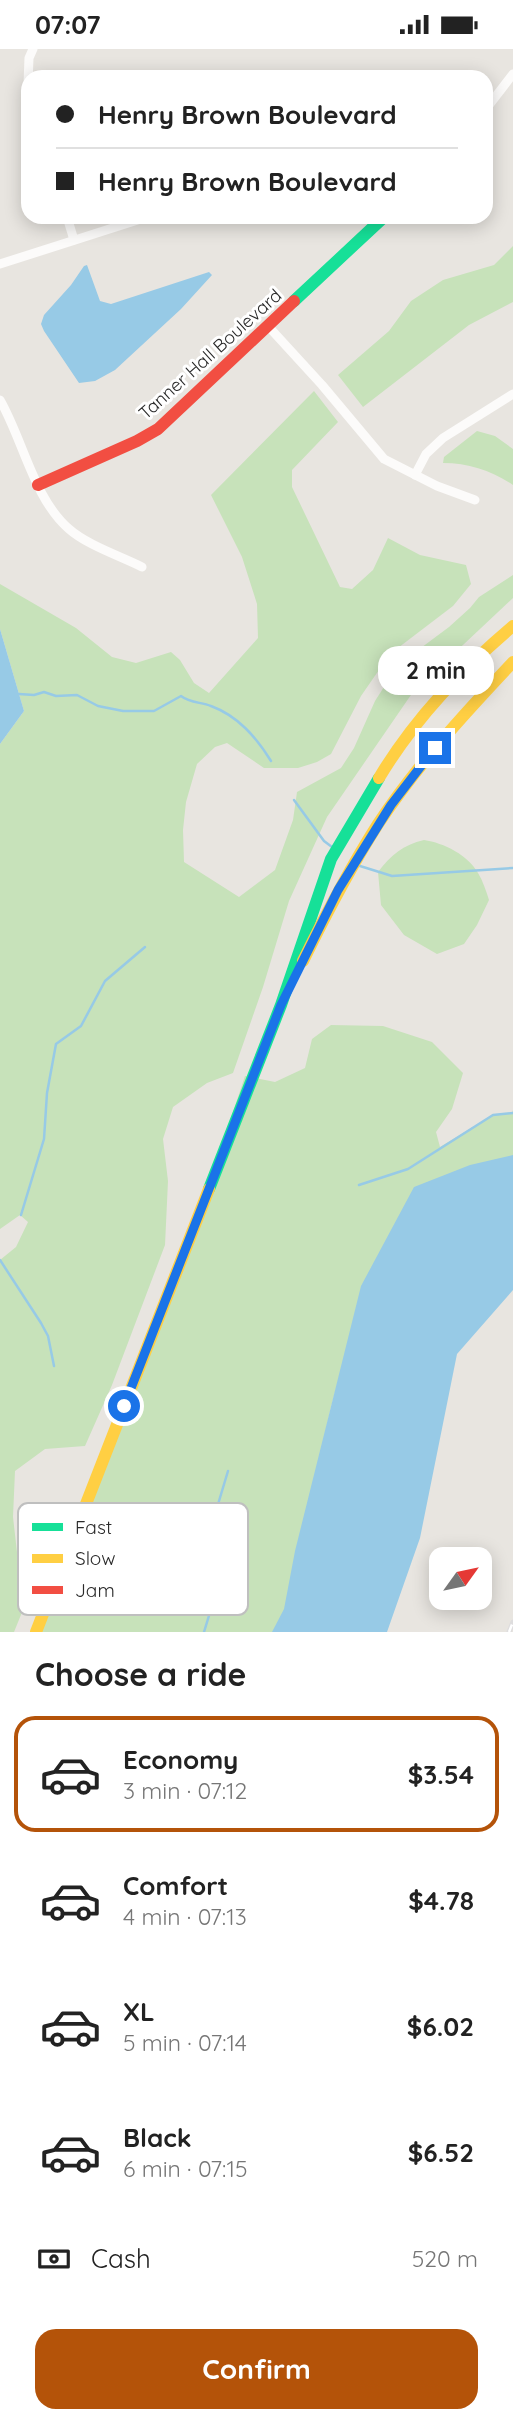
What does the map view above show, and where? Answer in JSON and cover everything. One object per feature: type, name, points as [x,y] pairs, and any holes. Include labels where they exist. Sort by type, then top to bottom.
[{"type":"main road","name":"Tanner Hall Boulevard","points":[[38,485],[158,429],[377,224]]},
{"type":"main road","points":[[86,1503],[281,1005],[331,859],[387,765],[438,699],[486,648],[513,626]]},
{"type":"main road","points":[[281,1005],[338,890],[391,805],[450,729],[513,661]]},
{"type":"main road","points":[[36,1632],[43,1615]]},
{"type":"street","points":[[29,70],[33,49]]},
{"type":"street","points":[[493,100],[513,73]]},
{"type":"street","points":[[69,224],[74,240]]},
{"type":"street","points":[[0,264],[125,224]]},
{"type":"street","points":[[268,326],[384,459],[475,501]]},
{"type":"street","points":[[415,475],[426,454],[443,438],[513,394]]},
{"type":"street","points":[[0,400],[13,421],[38,485],[57,518],[72,532],[142,567]]},
{"type":"green space","points":[[513,246],[513,302],[469,325],[363,407],[338,375],[389,331],[411,301],[443,280],[494,265]]},
{"type":"green space","points":[[314,391],[338,422],[292,470],[292,487],[340,587],[352,589],[373,570],[388,538],[420,555],[466,565],[471,584],[453,606],[390,654],[361,696],[331,754],[298,768],[264,768],[227,743],[215,747],[197,764],[186,802],[184,862],[239,897],[275,870],[293,820],[297,792],[341,768],[354,748],[375,701],[398,665],[449,627],[479,597],[513,575],[513,598],[413,692],[327,817],[289,901],[233,1073],[207,1083],[173,1107],[163,1139],[168,1181],[165,1245],[112,1385],[85,1446],[45,1449],[15,1471],[13,1517],[18,1561],[18,1615],[21,1615],[14,1632],[0,1632],[0,1260],[16,1247],[28,1222],[20,1215],[0,1229],[0,744],[24,711],[0,629],[0,584],[76,628],[112,657],[136,663],[171,652],[180,660],[194,683],[209,693],[258,638],[257,604],[242,557],[211,495]]},
{"type":"green space","points":[[477,431],[495,436],[513,449],[513,485],[480,469],[443,463],[444,457]]},
{"type":"green space","points":[[424,840],[462,855],[480,876],[489,900],[464,944],[437,954],[404,935],[381,905],[378,872],[398,851]]},
{"type":"green space","points":[[331,1025],[383,1026],[432,1042],[463,1073],[452,1109],[436,1132],[440,1147],[493,1115],[512,1113],[513,1110],[513,1157],[344,1359],[284,1615],[274,1632],[34,1632],[41,1615],[248,1615],[248,1503],[84,1503],[213,1172],[245,1076],[275,1082],[305,1068],[312,1039]]},
{"type":"water","points":[[87,265],[100,301],[111,304],[209,272],[212,275],[181,309],[115,370],[95,381],[79,383],[41,324],[44,315]]},
{"type":"water","points":[[0,629],[24,711],[0,744]]},
{"type":"water","points":[[513,1155],[513,1290],[457,1354],[420,1538],[387,1632],[272,1632],[284,1609],[295,1551],[361,1286],[414,1187],[470,1165]]},
{"type":"waterway","points":[[19,694],[34,695],[44,692],[56,696],[77,695],[98,706],[123,711],[154,711],[181,696],[230,715],[253,736],[271,761]]},
{"type":"waterway","points":[[294,800],[324,841],[332,847]]},
{"type":"waterway","points":[[360,866],[392,876],[513,868]]},
{"type":"waterway","points":[[21,1215],[44,1139],[47,1093],[56,1044],[81,1026],[105,981],[145,947]]},
{"type":"waterway","points":[[359,1185],[408,1169],[493,1115],[513,1113]]},
{"type":"waterway","points":[[0,1260],[48,1336],[54,1366]]},
{"type":"waterway","points":[[218,1503],[228,1471]]},
{"type":"waterway","points":[[204,1632],[209,1615]]},
{"type":"railway","points":[[509,1632],[513,1622]]},
{"type":"traffic: fast","points":[[294,301],[376,224]]},
{"type":"traffic: fast","points":[[209,1189],[281,1005],[331,859],[379,778]]},
{"type":"traffic: slow","points":[[379,778],[423,716],[475,660],[513,626]]},
{"type":"traffic: slow","points":[[303,961],[348,874],[393,802],[442,740],[513,662]]},
{"type":"traffic: slow","points":[[86,1503],[209,1189]]},
{"type":"traffic: slow","points":[[36,1632],[43,1615]]},
{"type":"traffic: jam","points":[[38,485],[158,429],[294,301]]},
{"type":"route","points":[[124,1406],[281,1005],[338,890],[391,805],[435,748]]}]
